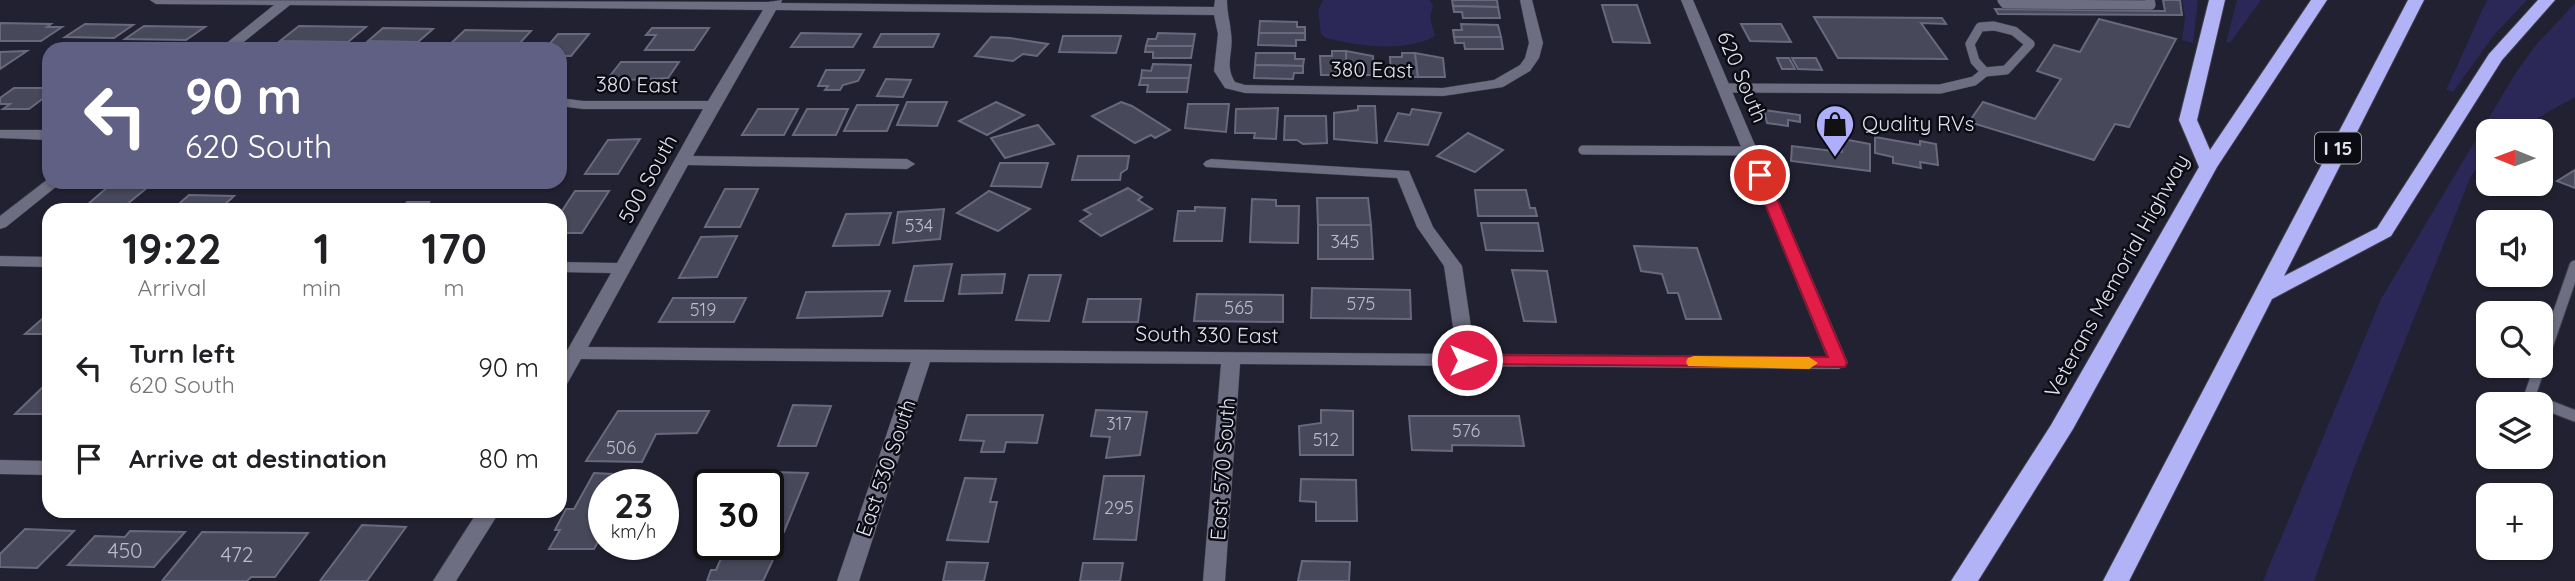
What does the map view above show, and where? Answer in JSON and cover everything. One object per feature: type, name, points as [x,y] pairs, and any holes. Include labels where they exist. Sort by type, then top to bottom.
[{"type":"highway","points":[[2208,167],[2188,120],[2217,0]]},
{"type":"highway","name":"Veterans Memorial Highway","points":[[1964,581],[2061,429],[2208,167],[2319,0]]},
{"type":"highway","name":"I 15","points":[[2116,581],[2416,0]]},
{"type":"highway","points":[[2262,296],[2384,232],[2495,58],[2522,24],[2547,0]]},
{"type":"street","points":[[156,0],[1220,6]]},
{"type":"street","name":"380 East","points":[[1220,6],[1225,34],[1221,71],[1230,85],[1245,89],[1443,92],[1481,88],[1511,77],[1532,58],[1536,43],[1525,0]]},
{"type":"street","name":"620 South","points":[[1687,0],[1839,363]]},
{"type":"street","points":[[235,42],[288,1]]},
{"type":"street","name":"500 South","points":[[567,366],[713,105],[773,4]]},
{"type":"street","name":"380 East","points":[[567,103],[713,105]]},
{"type":"street","points":[[0,134],[42,135]]},
{"type":"street","points":[[683,160],[907,164]]},
{"type":"street","points":[[1212,164],[1403,174],[1425,227],[1453,266],[1467,360]]},
{"type":"street","points":[[0,224],[45,189]]},
{"type":"street","points":[[0,261],[42,262]]},
{"type":"street","points":[[567,267],[623,268]]},
{"type":"street","name":"South 330 East","points":[[574,353],[1839,363]]},
{"type":"street","name":"East 530 South","points":[[848,581],[923,355]]},
{"type":"street","name":"East 570 South","points":[[1214,581],[1231,358]]},
{"type":"street","points":[[0,467],[42,468]]},
{"type":"street","points":[[444,581],[484,518]]},
{"type":"lane","points":[[2002,0],[2005,4],[2151,5],[2150,0]]},
{"type":"lane","points":[[1724,88],[1940,89],[1974,81],[1986,72],[2006,70],[2030,44],[2023,35],[2006,27],[1980,27],[1970,44],[1975,61],[1986,72]]},
{"type":"lane","points":[[1583,150],[1750,151]]},
{"type":"lane","points":[[2553,330],[2575,266]]},
{"type":"lane","points":[[2536,378],[2529,398],[2575,416]]},
{"type":"shaded area","points":[[1323,0],[1430,0],[1433,6],[1430,18],[1435,36],[1410,45],[1396,46],[1367,45],[1326,38],[1321,34],[1318,10]]},
{"type":"shaded area","points":[[2182,0],[2198,0],[2193,43],[2182,40],[2185,16]]},
{"type":"shaded area","points":[[2237,0],[2261,0],[2230,43],[2226,42]]},
{"type":"shaded area","points":[[2487,0],[2527,0],[2494,35],[2453,92],[2446,90]]},
{"type":"shaded area","points":[[2575,3],[2575,97],[2536,119],[2488,119],[2515,74],[2535,46]]},
{"type":"shaded area","points":[[2476,139],[2476,169],[2470,178],[2356,463],[2314,581],[2263,581],[2381,299]]},
{"type":"building","points":[[1452,0],[1497,0],[1498,7],[1453,6]]},
{"type":"building","points":[[2163,0],[2180,0],[2182,15],[1998,14],[1995,9],[2165,11]]},
{"type":"building","points":[[1602,5],[1637,5],[1650,43],[1613,42]]},
{"type":"building","points":[[1453,6],[1498,7],[1500,18],[1463,18],[1462,12],[1454,12]]},
{"type":"building","points":[[1814,17],[1942,18],[1946,24],[1921,23],[1947,59],[1838,58]]},
{"type":"building","points":[[2099,19],[2176,39],[2129,127],[2115,124],[2094,160],[1969,122],[1983,102],[2035,119],[2061,79],[2037,71],[2054,45],[2080,52]]},
{"type":"building","points":[[1260,21],[1297,22],[1297,27],[1305,27],[1305,33],[1259,33]]},
{"type":"building","points":[[0,23],[51,24],[47,27],[62,27],[41,41],[0,41]]},
{"type":"building","points":[[85,24],[133,25],[114,38],[65,37]]},
{"type":"building","points":[[1461,24],[1498,25],[1501,37],[1454,37],[1453,30],[1462,30]]},
{"type":"building","points":[[1741,24],[1781,24],[1791,42],[1750,41]]},
{"type":"building","points":[[144,26],[205,27],[186,40],[125,39]]},
{"type":"building","points":[[299,26],[366,27],[348,42],[280,41]]},
{"type":"building","points":[[383,28],[433,29],[418,42],[368,41]]},
{"type":"building","points":[[652,28],[709,28],[694,50],[645,50],[656,35],[646,35]]},
{"type":"building","points":[[465,30],[531,31],[521,42],[452,42]]},
{"type":"building","points":[[801,33],[861,34],[853,47],[791,47]]},
{"type":"building","points":[[1158,33],[1195,34],[1193,46],[1146,46],[1148,39],[1156,39]]},
{"type":"building","points":[[1259,33],[1305,33],[1305,40],[1296,40],[1296,46],[1258,45]]},
{"type":"building","points":[[558,34],[589,34],[571,56],[567,56],[567,42],[551,42]]},
{"type":"building","points":[[881,34],[939,34],[933,47],[874,47]]},
{"type":"building","points":[[1063,36],[1121,36],[1116,53],[1059,52]]},
{"type":"building","points":[[991,37],[1048,44],[1037,56],[1023,54],[1013,61],[975,56]]},
{"type":"building","points":[[1454,37],[1501,37],[1503,49],[1465,49],[1464,43],[1455,43]]},
{"type":"building","points":[[1146,46],[1193,46],[1191,58],[1153,58],[1153,52],[1145,52]]},
{"type":"building","points":[[27,51],[0,69],[0,52]]},
{"type":"building","points":[[1332,51],[1346,51],[1347,75],[1321,75],[1320,56],[1332,56]]},
{"type":"building","points":[[1346,51],[1373,56],[1374,75],[1347,75]]},
{"type":"building","points":[[1256,53],[1295,53],[1295,59],[1304,59],[1303,66],[1255,65]]},
{"type":"building","points":[[1402,53],[1415,53],[1418,77],[1391,77],[1390,57],[1402,57]]},
{"type":"building","points":[[1415,53],[1443,58],[1445,77],[1418,77]]},
{"type":"building","points":[[1777,58],[1789,58],[1795,69],[1782,69]]},
{"type":"building","points":[[1792,58],[1816,58],[1822,70],[1798,69]]},
{"type":"building","points":[[621,62],[679,62],[668,78],[606,81]]},
{"type":"building","points":[[1153,64],[1191,65],[1189,78],[1141,78],[1142,70],[1151,71]]},
{"type":"building","points":[[1255,65],[1303,66],[1303,73],[1294,73],[1293,79],[1254,78]]},
{"type":"building","points":[[826,70],[864,70],[858,81],[843,85],[840,90],[825,90],[828,86],[818,86]]},
{"type":"building","points":[[1141,78],[1189,78],[1187,92],[1147,92],[1148,85],[1139,85]]},
{"type":"building","points":[[886,79],[911,80],[903,97],[877,96]]},
{"type":"building","points":[[14,88],[42,88],[42,99],[29,109],[3,109],[10,104],[0,104],[0,98]]},
{"type":"building","points":[[907,102],[947,102],[937,126],[897,125]]},
{"type":"building","points":[[996,102],[1024,115],[987,135],[959,121]]},
{"type":"building","points":[[1121,102],[1170,130],[1155,138],[1151,135],[1135,143],[1092,116]]},
{"type":"building","points":[[1188,104],[1229,104],[1226,132],[1185,128]]},
{"type":"building","points":[[857,105],[898,105],[887,131],[844,131]]},
{"type":"building","points":[[1358,106],[1375,106],[1377,143],[1334,139],[1334,113],[1358,110]]},
{"type":"building","points":[[1278,108],[1276,139],[1254,138],[1255,133],[1235,133],[1236,109]]},
{"type":"building","points":[[758,109],[798,109],[784,135],[742,135]]},
{"type":"building","points":[[807,109],[848,109],[836,135],[793,135]]},
{"type":"building","points":[[1412,109],[1441,113],[1428,145],[1385,141],[1398,113],[1410,115]]},
{"type":"building","points":[[1764,110],[1800,115],[1800,122],[1788,120],[1788,126],[1767,123]]},
{"type":"building","points":[[1285,116],[1326,116],[1327,143],[1303,144],[1297,140],[1284,140]]},
{"type":"building","points":[[1038,125],[1054,144],[1005,158],[991,138]]},
{"type":"building","points":[[1468,133],[1503,150],[1475,172],[1437,156]]},
{"type":"building","points":[[1875,137],[1920,145],[1920,141],[1936,144],[1938,165],[1920,162],[1921,168],[1893,163],[1893,157],[1875,153]]},
{"type":"building","points":[[640,139],[618,174],[585,174],[608,140]]},
{"type":"building","points":[[1843,139],[1870,144],[1870,171],[1791,161],[1792,146],[1842,152]]},
{"type":"building","points":[[1078,156],[1129,156],[1127,169],[1121,173],[1120,180],[1072,180]]},
{"type":"building","points":[[1000,163],[1048,163],[1041,187],[991,186]]},
{"type":"building","points":[[2575,170],[2575,188],[2557,181]]},
{"type":"building","points":[[1128,188],[1142,197],[1138,200],[1152,209],[1101,236],[1080,221],[1091,214],[1084,210]]},
{"type":"building","points":[[106,189],[146,189],[129,203],[89,203]]},
{"type":"building","points":[[725,189],[758,189],[740,227],[705,227]]},
{"type":"building","points":[[1475,190],[1526,190],[1530,208],[1535,208],[1537,216],[1478,216]]},
{"type":"building","points":[[575,191],[609,191],[582,233],[567,233],[567,203]]},
{"type":"building","points":[[989,191],[1030,209],[998,231],[957,213]]},
{"type":"building","points":[[189,195],[234,196],[226,203],[180,203]]},
{"type":"building","points":[[1317,198],[1368,198],[1371,225],[1318,225]]},
{"type":"building","points":[[1252,199],[1276,200],[1276,206],[1299,206],[1298,243],[1250,242]]},
{"type":"building","points":[[1195,207],[1225,208],[1222,241],[1174,241],[1178,211],[1195,211]]},
{"type":"building","points":[[944,209],[940,239],[893,243],[898,212]]},
{"type":"building","points":[[891,213],[879,245],[833,246],[846,214]]},
{"type":"building","points":[[1481,223],[1538,223],[1543,251],[1486,250]]},
{"type":"building","points":[[1318,225],[1371,225],[1373,259],[1318,259]]},
{"type":"building","points":[[737,236],[717,277],[679,278],[701,237]]},
{"type":"building","points":[[1634,246],[1697,248],[1721,319],[1686,319],[1678,293],[1668,293],[1662,274],[1641,271]]},
{"type":"building","points":[[952,264],[943,301],[905,301],[914,266]]},
{"type":"building","points":[[1512,270],[1547,271],[1556,322],[1524,321]]},
{"type":"building","points":[[1005,274],[1002,293],[959,294],[962,275]]},
{"type":"building","points":[[1029,275],[1061,275],[1049,321],[1016,320]]},
{"type":"building","points":[[1312,288],[1410,290],[1411,319],[1311,318]]},
{"type":"building","points":[[890,291],[882,316],[797,318],[806,292]]},
{"type":"building","points":[[1197,294],[1283,295],[1283,322],[1194,321]]},
{"type":"building","points":[[673,298],[746,298],[734,322],[659,322]]},
{"type":"building","points":[[1088,299],[1141,299],[1138,322],[1083,322]]},
{"type":"building","points":[[42,319],[42,334],[25,334]]},
{"type":"building","points":[[42,388],[42,414],[15,414]]},
{"type":"building","points":[[793,405],[831,406],[816,446],[778,446]]},
{"type":"building","points":[[1096,410],[1147,412],[1140,455],[1106,458],[1110,437],[1091,436]]},
{"type":"building","points":[[1321,410],[1353,411],[1353,455],[1300,455],[1299,426],[1321,423]]},
{"type":"building","points":[[618,411],[709,411],[697,433],[656,434],[642,462],[586,461]]},
{"type":"building","points":[[967,415],[1043,415],[1037,443],[1006,442],[1004,452],[981,452],[984,441],[960,440]]},
{"type":"building","points":[[1409,416],[1519,416],[1524,446],[1452,445],[1452,451],[1412,450]]},
{"type":"building","points":[[784,472],[808,473],[784,532]]},
{"type":"building","points":[[1104,476],[1144,476],[1136,540],[1094,539]]},
{"type":"building","points":[[965,478],[996,479],[990,502],[997,502],[988,542],[947,540]]},
{"type":"building","points":[[1301,479],[1356,480],[1357,521],[1316,521],[1316,502],[1300,501]]},
{"type":"building","points":[[588,484],[588,549],[549,549],[560,530],[555,530],[561,518],[567,518],[567,509],[574,509]]},
{"type":"building","points":[[362,525],[406,527],[367,581],[320,581]]},
{"type":"building","points":[[25,529],[74,531],[37,568],[0,567],[0,554]]},
{"type":"building","points":[[130,531],[185,532],[154,567],[68,565],[95,536],[125,537]]},
{"type":"building","points":[[202,532],[308,533],[275,577],[251,577],[247,581],[162,581]]},
{"type":"building","points":[[720,560],[773,560],[763,581],[707,581],[711,570],[716,570]]},
{"type":"building","points":[[1302,561],[1350,562],[1349,581],[1298,581]]},
{"type":"building","points":[[947,562],[988,563],[984,581],[943,581]]},
{"type":"building","points":[[1083,563],[1123,563],[1120,581],[1080,581]]},
{"type":"slow traffic","points":[[1694,362],[1809,363]]},
{"type":"place","name":"Quality RVs","points":[[1835,158]]},
{"type":"route","points":[[1467,360],[1839,363],[1760,175]]}]
